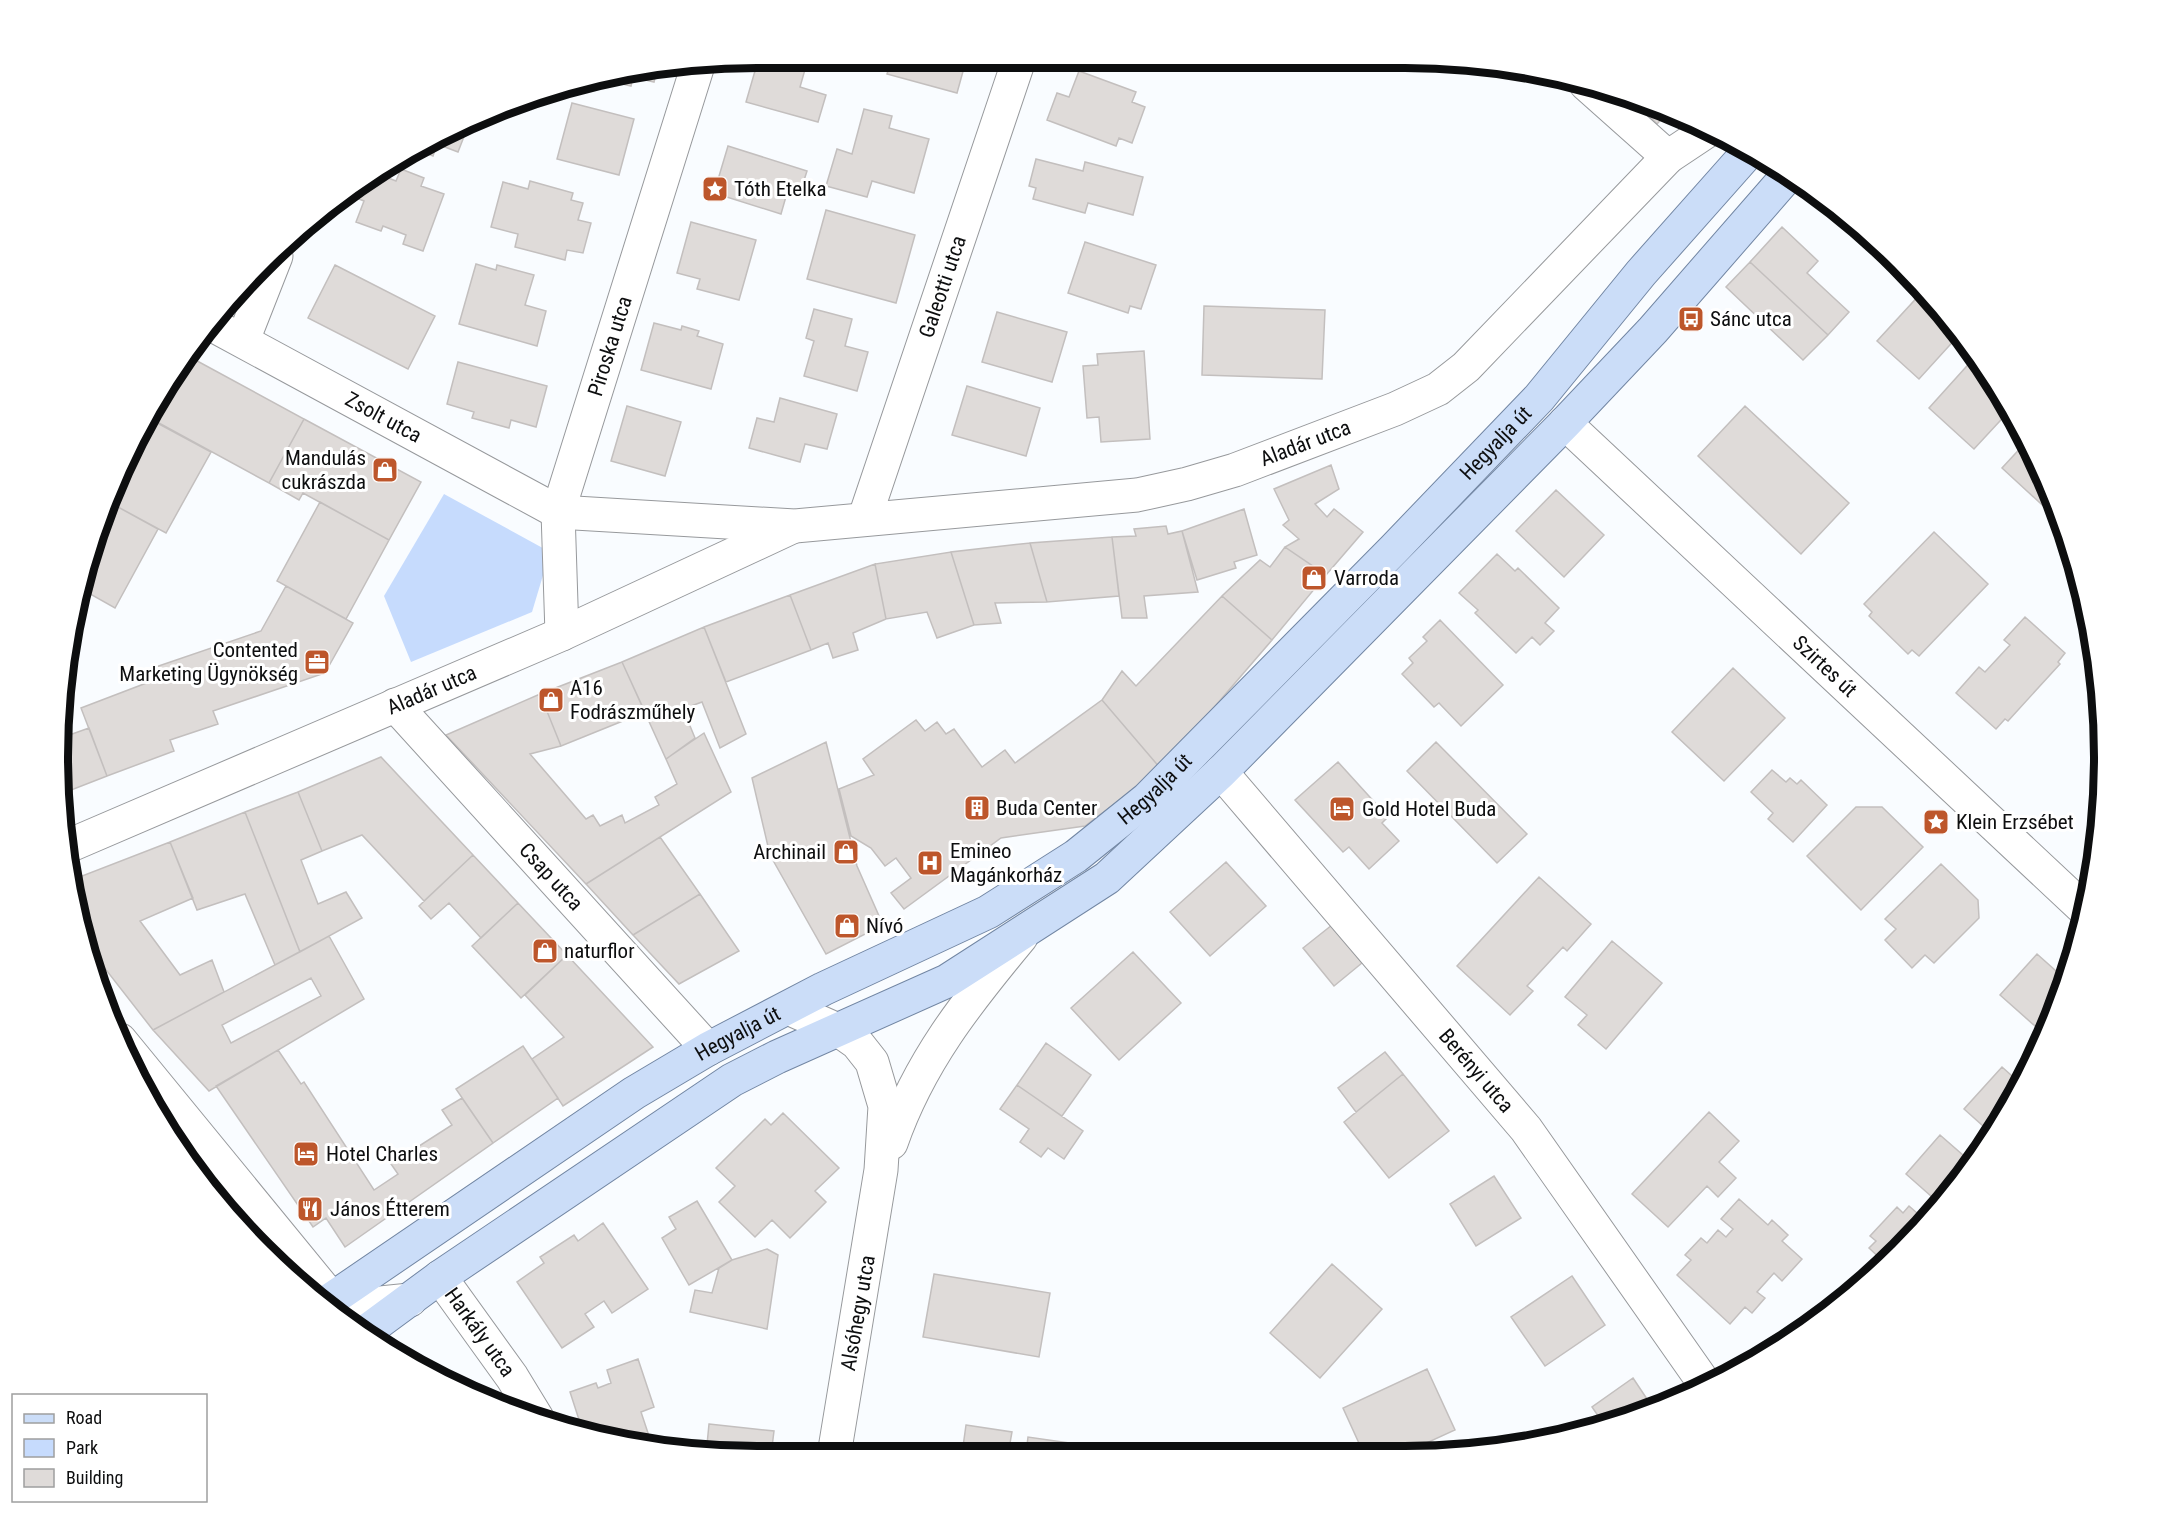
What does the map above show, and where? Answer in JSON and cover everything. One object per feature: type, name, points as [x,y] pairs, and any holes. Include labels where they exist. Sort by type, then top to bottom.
[{"type":"main road","name":"Hegyalja út","points":[[331,1299],[561,1140],[708,1049],[987,912],[1076,856],[1147,799],[1394,549],[1539,398],[1641,273],[1744,157]]},
{"type":"main road","name":"Hegyalja út","points":[[371,1328],[440,1277],[732,1080],[777,1057],[840,1031],[947,981],[1023,935],[1107,878],[1221,771],[1565,423],[1653,330],[1783,181]]},
{"type":"street","name":"Galeotti utca","points":[[865,518],[1016,68]]},
{"type":"street","name":"Piroska utca","points":[[562,634],[558,512],[696,70]]},
{"type":"street","points":[[1600,96],[1668,157]]},
{"type":"street","name":"Aladár utca","points":[[558,512],[795,526],[1137,495],[1235,470],[1326,437],[1438,389],[1466,367],[1668,157],[1701,135]]},
{"type":"street","points":[[243,340],[272,266]]},
{"type":"street","name":"Zsolt utca","points":[[218,327],[558,512]]},
{"type":"street","name":"Szirtes út","points":[[1565,423],[2077,903]]},
{"type":"street","name":"Aladár utca","points":[[73,844],[562,634],[795,526]]},
{"type":"street","name":"Csap utca","points":[[395,705],[708,1049]]},
{"type":"street","name":"Berényi utca","points":[[1221,771],[1526,1129],[1701,1379]]},
{"type":"street","name":"Alsóhegy utca","points":[[881,1170],[909,1099],[941,1039],[968,1001],[1023,935]]},
{"type":"street","name":"Alsóhegy utca","points":[[788,1008],[840,1031],[857,1043],[872,1062],[885,1106],[881,1170],[835,1446]]},
{"type":"street","points":[[142,1068],[313,1284]]},
{"type":"street","name":"Harkály utca","points":[[440,1277],[513,1377],[532,1409]]},
{"type":"street","points":[[335,1302],[371,1304],[410,1300]]},
{"type":"green space","points":[[444,494],[550,552],[532,612],[411,662],[384,596]]},
{"type":"building","points":[[756,68],[805,68],[800,87],[826,95],[818,122],[746,102]]},
{"type":"building","points":[[889,68],[964,68],[957,93],[887,74]]},
{"type":"building","points":[[1079,71],[1136,92],[1132,102],[1145,107],[1132,143],[1119,138],[1116,146],[1047,120],[1057,93],[1069,97]]},
{"type":"building","points":[[656,75],[654,82],[638,78]]},
{"type":"building","points":[[633,79],[631,86],[616,82]]},
{"type":"building","points":[[572,103],[634,119],[619,175],[557,159]]},
{"type":"building","points":[[864,109],[892,116],[889,128],[929,139],[914,193],[872,181],[867,197],[826,186],[837,149],[852,154]]},
{"type":"building","points":[[1644,111],[1663,118],[1657,124]]},
{"type":"building","points":[[465,133],[458,152],[440,145]]},
{"type":"building","points":[[728,146],[807,171],[799,196],[787,193],[781,214],[714,193]]},
{"type":"building","points":[[436,147],[433,156],[426,153]]},
{"type":"building","points":[[1036,159],[1083,171],[1085,162],[1143,177],[1133,215],[1088,203],[1085,213],[1033,199],[1036,188],[1029,186]]},
{"type":"building","points":[[401,169],[424,178],[421,186],[444,194],[423,251],[403,244],[406,235],[383,226],[381,231],[356,222],[364,201],[359,199],[361,193],[385,177],[396,181]]},
{"type":"building","points":[[530,181],[573,193],[571,200],[583,203],[578,220],[591,223],[583,253],[567,250],[565,260],[515,247],[518,234],[491,227],[503,182],[528,189]]},
{"type":"building","points":[[826,210],[915,235],[896,303],[807,279]]},
{"type":"building","points":[[691,222],[756,240],[739,300],[697,289],[700,279],[677,273]]},
{"type":"building","points":[[1782,227],[1818,261],[1807,273],[1849,312],[1828,335],[1750,262]]},
{"type":"building","points":[[1085,242],[1156,265],[1141,309],[1130,306],[1128,313],[1068,293]]},
{"type":"building","points":[[1750,262],[1828,335],[1803,360],[1726,287]]},
{"type":"building","points":[[476,264],[496,270],[497,265],[534,275],[525,305],[546,311],[537,346],[459,324]]},
{"type":"building","points":[[335,265],[435,316],[408,369],[308,318]]},
{"type":"building","points":[[1918,297],[1954,341],[1919,379],[1877,341]]},
{"type":"building","points":[[1204,306],[1325,310],[1322,379],[1202,375]]},
{"type":"building","points":[[814,309],[852,319],[845,346],[868,352],[857,391],[804,376],[814,341],[806,338]]},
{"type":"building","points":[[997,312],[1067,332],[1052,382],[982,362]]},
{"type":"building","points":[[654,323],[681,330],[682,326],[699,331],[697,336],[723,344],[711,389],[641,370]]},
{"type":"building","points":[[1144,351],[1150,439],[1101,442],[1099,417],[1087,418],[1083,366],[1098,365],[1097,354]]},
{"type":"building","points":[[194,359],[304,419],[269,483],[155,421]]},
{"type":"building","points":[[458,362],[547,386],[536,427],[511,420],[509,428],[472,418],[474,412],[447,404]]},
{"type":"building","points":[[1969,363],[2004,417],[1974,449],[1929,408]]},
{"type":"building","points":[[967,386],[1040,408],[1026,456],[952,435]]},
{"type":"building","points":[[780,398],[837,414],[827,449],[805,444],[800,462],[749,448],[757,418],[774,422]]},
{"type":"building","points":[[627,406],[681,422],[665,476],[611,461]]},
{"type":"building","points":[[1745,406],[1849,503],[1801,554],[1698,456]]},
{"type":"building","points":[[304,419],[421,482],[389,540],[303,493],[299,500],[269,483]]},
{"type":"building","points":[[155,422],[211,452],[166,533],[115,505]]},
{"type":"building","points":[[2020,448],[2047,510],[2002,468]]},
{"type":"building","points":[[1331,465],[1339,489],[1315,504],[1327,517],[1334,509],[1363,532],[1326,575],[1285,547],[1299,539],[1283,525],[1289,520],[1274,489]]},
{"type":"building","points":[[1556,490],[1604,535],[1564,577],[1516,531]]},
{"type":"building","points":[[320,502],[389,540],[346,619],[277,581]]},
{"type":"building","points":[[115,506],[158,529],[115,608],[88,593],[104,535]]},
{"type":"building","points":[[1244,509],[1257,555],[1234,562],[1236,568],[1197,580],[1182,531]]},
{"type":"building","points":[[1166,526],[1168,534],[1182,531],[1198,592],[1144,596],[1147,618],[1122,618],[1112,537],[1136,536],[1134,529]]},
{"type":"building","points":[[1934,532],[1988,584],[1919,656],[1912,650],[1908,654],[1869,616],[1872,612],[1864,604]]},
{"type":"building","points":[[1112,537],[1119,596],[1047,602],[1030,543]]},
{"type":"building","points":[[1030,543],[1047,602],[995,603],[1001,623],[974,625],[951,552]]},
{"type":"building","points":[[1285,547],[1326,575],[1272,640],[1222,596],[1260,560],[1270,567]]},
{"type":"building","points":[[951,552],[974,625],[937,638],[927,612],[886,619],[875,564]]},
{"type":"building","points":[[1497,554],[1515,571],[1518,568],[1559,608],[1545,623],[1554,631],[1540,645],[1532,637],[1516,653],[1475,613],[1478,610],[1459,593]]},
{"type":"building","points":[[875,564],[886,619],[853,633],[858,650],[833,658],[828,643],[811,650],[790,595]]},
{"type":"building","points":[[286,586],[353,623],[325,673],[213,711],[218,724],[170,740],[174,751],[107,776],[81,708],[149,682],[144,671],[261,631]]},
{"type":"building","points":[[790,595],[811,650],[726,682],[704,627]]},
{"type":"building","points":[[1222,596],[1272,640],[1161,769],[1102,700],[1122,671],[1136,686]]},
{"type":"building","points":[[2025,617],[2065,653],[2058,662],[2060,664],[2008,721],[2005,719],[1996,729],[1956,693],[1979,667],[1985,672],[2010,645],[2004,640]]},
{"type":"building","points":[[1440,620],[1503,685],[1461,726],[1439,703],[1434,707],[1402,674],[1413,663],[1409,658],[1427,641],[1423,637]]},
{"type":"building","points":[[704,627],[746,734],[720,748],[702,702],[683,709],[695,738],[666,759],[622,662]]},
{"type":"building","points":[[622,662],[645,712],[561,746],[540,694]]},
{"type":"building","points":[[1733,668],[1785,718],[1724,781],[1672,732]]},
{"type":"building","points":[[540,694],[561,746],[530,754],[586,819],[593,815],[600,826],[622,815],[625,823],[659,805],[655,797],[677,784],[666,759],[704,733],[731,792],[586,884],[446,735]]},
{"type":"building","name":"Buda Center","points":[[1102,700],[1161,769],[1085,826],[1001,838],[904,909],[891,893],[911,878],[896,858],[885,866],[871,848],[851,836],[839,789],[874,775],[863,759],[916,720],[925,731],[937,722],[946,734],[954,729],[982,767],[1005,750],[1015,763]]},
{"type":"building","points":[[89,728],[107,776],[69,791],[68,735]]},
{"type":"building","points":[[826,742],[857,866],[883,925],[826,954],[770,855],[752,778]]},
{"type":"building","points":[[1436,742],[1527,834],[1497,863],[1407,771]]},
{"type":"building","points":[[381,757],[473,855],[424,901],[362,835],[322,851],[298,792]]},
{"type":"building","name":"Gold Hotel Buda","points":[[1338,762],[1388,817],[1382,823],[1399,841],[1369,869],[1349,847],[1343,852],[1295,800]]},
{"type":"building","points":[[1772,770],[1786,782],[1790,778],[1797,784],[1801,780],[1827,805],[1793,842],[1768,819],[1773,813],[1751,792]]},
{"type":"building","points":[[298,792],[322,851],[301,860],[318,904],[346,892],[362,918],[300,952],[245,812]]},
{"type":"building","points":[[1856,807],[1882,807],[1923,847],[1861,910],[1807,856]]},
{"type":"building","points":[[245,812],[300,952],[275,965],[245,894],[197,910],[170,842]]},
{"type":"building","points":[[660,837],[700,894],[633,935],[586,884]]},
{"type":"building","points":[[170,842],[193,898],[140,921],[180,975],[212,960],[224,992],[153,1030],[98,960],[81,892],[82,876]]},
{"type":"building","points":[[473,855],[518,903],[481,938],[449,903],[431,919],[419,906]]},
{"type":"building","points":[[1226,862],[1266,906],[1210,956],[1170,912]]},
{"type":"building","points":[[1941,864],[1978,900],[1979,918],[1934,963],[1925,955],[1912,968],[1885,940],[1896,929],[1885,919]]},
{"type":"building","points":[[1539,877],[1591,924],[1567,951],[1563,947],[1527,986],[1533,991],[1510,1015],[1457,966]]},
{"type":"building","points":[[700,894],[739,951],[679,984],[633,935]]},
{"type":"building","points":[[518,903],[567,955],[521,998],[472,946]]},
{"type":"building","points":[[1332,925],[1362,963],[1334,986],[1303,948]]},
{"type":"building","points":[[329,936],[364,999],[209,1091],[153,1030]],"holes":[[[311,978],[321,996],[231,1043],[222,1025]]]},
{"type":"building","points":[[1612,941],[1662,983],[1606,1049],[1578,1025],[1587,1015],[1565,997]]},
{"type":"building","points":[[1133,952],[1181,1003],[1119,1060],[1071,1008]]},
{"type":"building","points":[[2037,954],[2059,973],[2038,1028],[2000,995]]},
{"type":"building","points":[[567,955],[653,1047],[563,1106],[532,1059],[564,1037],[525,995]]},
{"type":"building","points":[[1046,1043],[1091,1075],[1062,1116],[1017,1085]]},
{"type":"building","points":[[523,1046],[558,1098],[493,1143],[456,1089]]},
{"type":"building","name":"Hotel Charles","points":[[278,1050],[301,1084],[304,1082],[374,1190],[398,1174],[391,1164],[452,1125],[442,1110],[462,1098],[493,1143],[345,1247],[326,1218],[313,1227],[216,1086]]},
{"type":"building","points":[[1385,1052],[1403,1074],[1356,1112],[1338,1088]]},
{"type":"building","points":[[2002,1067],[2014,1078],[1985,1128],[1964,1109]]},
{"type":"building","points":[[1403,1074],[1449,1131],[1389,1178],[1344,1122]]},
{"type":"building","points":[[1017,1085],[1083,1131],[1064,1159],[1048,1148],[1041,1157],[1020,1142],[1029,1129],[1000,1109]]},
{"type":"building","points":[[1709,1112],[1739,1141],[1719,1162],[1736,1178],[1718,1197],[1707,1186],[1668,1227],[1632,1194]]},
{"type":"building","points":[[783,1113],[839,1168],[815,1191],[826,1202],[790,1238],[772,1220],[755,1237],[719,1202],[735,1186],[716,1168],[765,1119],[771,1125]]},
{"type":"building","points":[[1940,1135],[1965,1157],[1933,1198],[1906,1174]]},
{"type":"building","points":[[1494,1176],[1521,1218],[1476,1246],[1450,1204]]},
{"type":"building","points":[[1739,1199],[1768,1225],[1772,1220],[1788,1235],[1782,1241],[1802,1259],[1782,1281],[1774,1273],[1757,1292],[1765,1298],[1752,1313],[1745,1307],[1730,1324],[1677,1275],[1691,1260],[1685,1255],[1701,1238],[1707,1243],[1718,1230],[1726,1237],[1733,1229],[1721,1219]]},
{"type":"building","points":[[697,1201],[732,1260],[689,1285],[662,1238],[676,1229],[669,1217]]},
{"type":"building","points":[[1909,1206],[1919,1215],[1879,1257],[1869,1248],[1876,1241],[1870,1236],[1897,1207],[1903,1213]]},
{"type":"building","points":[[603,1223],[648,1289],[612,1313],[604,1301],[585,1314],[594,1327],[562,1348],[517,1282],[544,1263],[540,1257],[574,1235],[578,1241]]},
{"type":"building","points":[[767,1249],[778,1255],[767,1329],[690,1312],[695,1290],[712,1293],[719,1268],[732,1260]]},
{"type":"building","points":[[1332,1264],[1382,1309],[1320,1378],[1270,1333]]},
{"type":"building","points":[[934,1274],[1050,1293],[1039,1357],[923,1337]]},
{"type":"building","points":[[1572,1276],[1605,1325],[1545,1366],[1511,1317]]},
{"type":"building","points":[[638,1359],[654,1407],[641,1412],[650,1438],[580,1423],[570,1392],[596,1383],[598,1388],[611,1383],[607,1370]]},
{"type":"building","points":[[1427,1369],[1455,1430],[1421,1446],[1360,1446],[1343,1408]]},
{"type":"building","points":[[1633,1378],[1649,1401],[1599,1418],[1592,1407]]},
{"type":"building","points":[[709,1424],[774,1431],[772,1446],[707,1445]]},
{"type":"building","points":[[966,1425],[1012,1432],[1010,1443],[1027,1445],[1028,1437],[1083,1445],[1083,1446],[963,1446]]},
{"type":"place","name":"Tóth Etelka","points":[[715,189]]},
{"type":"place","name":"Sánc utca","points":[[1691,319]]},
{"type":"place","name":"Mandulás cukrászda","points":[[385,470]]},
{"type":"place","name":"Varroda","points":[[1314,578]]},
{"type":"place","name":"Contented Marketing Ügynökség","points":[[317,662]]},
{"type":"place","name":"A16 Fodrászműhely","points":[[551,700]]},
{"type":"place","name":"Buda Center","points":[[977,808]]},
{"type":"place","name":"Gold Hotel Buda","points":[[1342,809]]},
{"type":"place","name":"Klein Erzsébet","points":[[1936,822]]},
{"type":"place","name":"Archinail","points":[[846,852]]},
{"type":"place","name":"Emineo Magánkorház","points":[[930,863]]},
{"type":"place","name":"Nívó","points":[[847,926]]},
{"type":"place","name":"naturflor","points":[[545,951]]},
{"type":"place","name":"Hotel Charles","points":[[306,1154]]},
{"type":"place","name":"János Étterem","points":[[310,1209]]}]
